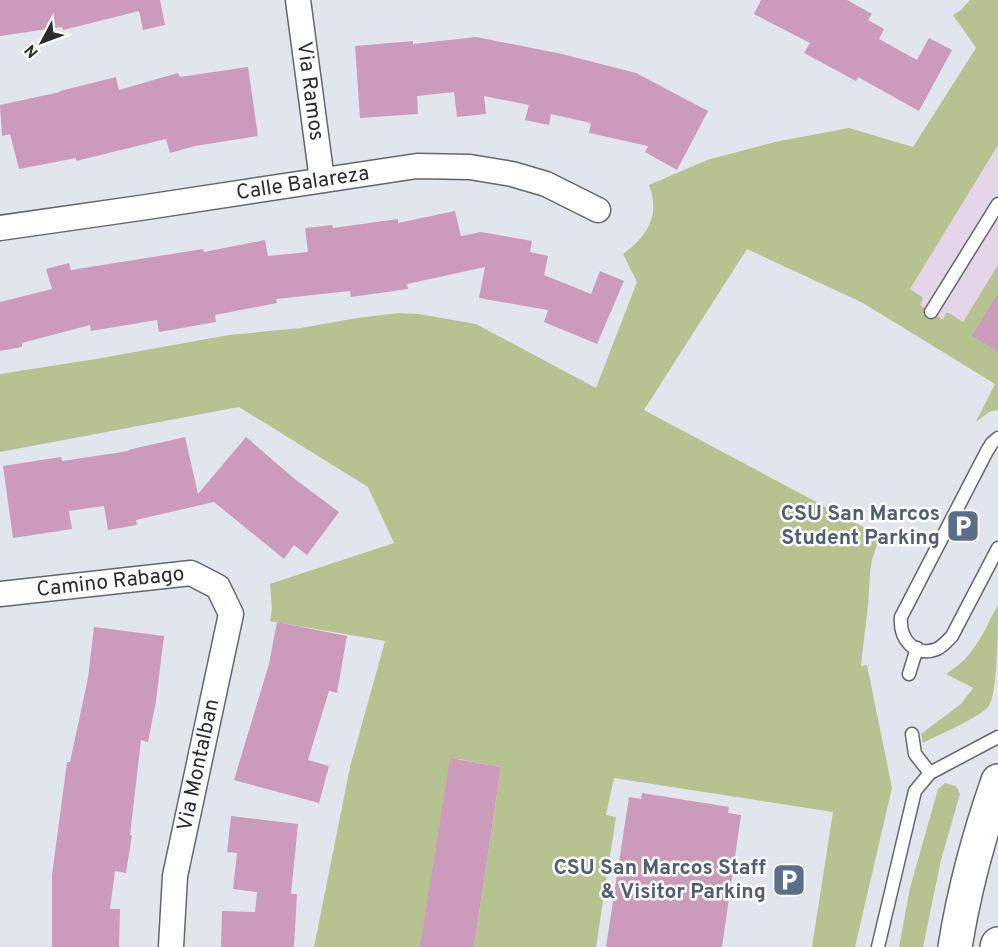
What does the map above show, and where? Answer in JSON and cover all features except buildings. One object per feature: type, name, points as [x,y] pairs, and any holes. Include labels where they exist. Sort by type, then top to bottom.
[{"type":"main road","points":[[955,947],[981,834],[998,782]]},
{"type":"street","name":"Via Ramos","points":[[298,0],[322,180]]},
{"type":"street","name":"Calle Balareza","points":[[0,228],[417,166],[470,167],[512,174],[546,184],[598,210]]},
{"type":"street","name":"Camino Rabago","points":[[0,594],[191,573],[218,587]]},
{"type":"street","name":"Via Montalban","points":[[171,947],[175,876],[231,614],[218,587]]},
{"type":"lane","points":[[931,312],[998,204]]},
{"type":"lane","points":[[998,438],[992,443],[982,461],[901,617],[900,628],[903,638],[909,644],[928,650],[937,649],[951,636],[998,548]]},
{"type":"lane","points":[[909,674],[917,648]]},
{"type":"lane","points":[[912,734],[915,754],[930,773]]},
{"type":"lane","points":[[878,947],[915,791],[930,773],[998,737]]},
{"type":"shaded area","points":[[998,83],[998,385],[870,292]]},
{"type":"green space","points":[[970,0],[998,0],[998,145],[910,289],[922,297],[920,305],[943,320],[946,313],[949,313],[963,322],[998,265],[998,410],[989,412],[976,422],[995,384],[863,303],[747,249],[644,410],[882,537],[877,545],[870,570],[861,666],[867,665],[892,788],[855,947],[812,947],[833,812],[614,778],[606,815],[616,817],[596,947],[474,947],[501,767],[458,759],[442,812],[421,947],[314,947],[350,767],[385,641],[270,621],[272,609],[270,584],[394,543],[368,487],[239,407],[0,452],[0,374],[229,335],[301,328],[399,313],[419,314],[476,324],[596,388],[637,282],[623,254],[639,240],[649,224],[653,206],[649,185],[707,160],[775,142],[849,128],[913,147],[976,48],[953,15]]},
{"type":"green space","points":[[998,605],[996,673],[989,706],[967,721],[923,743],[921,734],[961,704],[973,688],[946,674],[971,652]]},
{"type":"green space","points":[[945,783],[956,786],[960,794],[941,860],[923,947],[899,947],[910,888],[938,789]]},
{"type":"place","name":"CSU San Marcos Student Parking","points":[[963,526]]},
{"type":"place","name":"CSU San Marcos Staff & Visitor Parking","points":[[789,880]]}]
